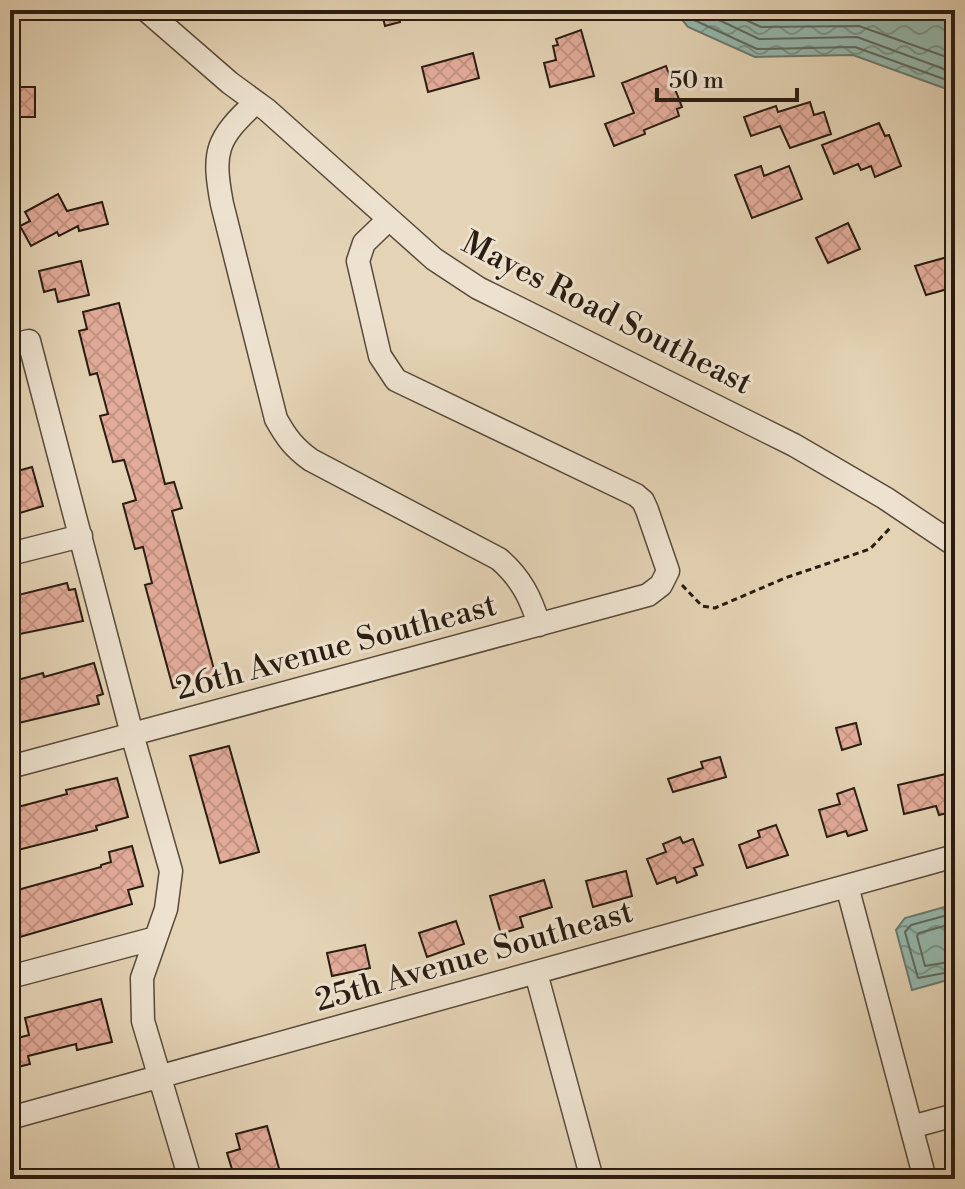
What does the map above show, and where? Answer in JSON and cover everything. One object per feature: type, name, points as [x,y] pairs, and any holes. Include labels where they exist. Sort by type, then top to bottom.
[{"type":"street","name":"Mayes Road Southeast","points":[[146,10],[434,259],[478,288],[794,445],[955,545]]},
{"type":"street","points":[[256,102],[225,135],[219,149],[216,172],[272,404],[285,436],[292,447],[311,460],[499,559],[515,573],[531,598],[539,625]]},
{"type":"street","points":[[388,220],[364,243],[358,261],[380,356],[388,371],[396,380],[636,495],[647,510],[668,571]]},
{"type":"street","points":[[10,346],[29,341],[171,871],[166,909],[142,978],[143,1021],[190,1179]]},
{"type":"street","points":[[10,554],[81,536]]},
{"type":"street","name":"26th Avenue Southeast","points":[[10,767],[648,595],[661,585],[668,571]]},
{"type":"street","name":"25th Avenue Southeast","points":[[10,1118],[955,856]]},
{"type":"street","points":[[847,886],[925,1179]]},
{"type":"street","points":[[10,977],[156,938]]},
{"type":"street","points":[[536,973],[592,1179]]},
{"type":"street","points":[[911,1127],[955,1115]]},
{"type":"path","points":[[668,571],[702,606],[715,608],[785,578],[870,549],[904,511]]},
{"type":"water","points":[[674,10],[955,10],[955,92],[853,55],[755,57],[688,27]]},
{"type":"water","points":[[955,904],[955,978],[912,990],[896,930],[905,918]]},
{"type":"building","points":[[381,10],[397,10],[400,22],[385,26]]},
{"type":"building","points":[[581,30],[594,76],[550,87],[544,63],[556,60],[553,46],[558,45],[556,39]]},
{"type":"building","points":[[473,53],[479,78],[428,92],[422,67]]},
{"type":"building","points":[[666,66],[682,107],[677,109],[679,116],[614,146],[605,124],[634,113],[622,83]]},
{"type":"building","points":[[10,87],[35,87],[35,117],[10,117]]},
{"type":"building","points":[[810,102],[814,115],[824,112],[831,134],[790,148],[780,126],[751,136],[744,117],[776,106],[778,112]]},
{"type":"building","points":[[879,123],[885,136],[889,135],[901,166],[875,177],[871,166],[861,170],[858,164],[834,174],[822,145]]},
{"type":"building","points":[[761,166],[764,176],[789,166],[802,199],[752,218],[735,175]]},
{"type":"building","points":[[58,194],[67,211],[102,202],[108,224],[79,231],[78,226],[59,236],[57,232],[31,246],[20,226],[30,221],[25,212]]},
{"type":"building","points":[[848,223],[860,249],[828,263],[816,238]]},
{"type":"building","points":[[951,256],[955,287],[926,295],[915,266]]},
{"type":"building","points":[[81,261],[89,295],[58,302],[55,289],[44,292],[39,271]]},
{"type":"building","points":[[119,303],[165,484],[174,482],[182,508],[172,511],[216,677],[173,688],[145,585],[152,583],[143,547],[135,549],[123,504],[136,500],[124,460],[113,462],[100,416],[108,414],[97,373],[90,375],[79,331],[87,329],[83,312]]},
{"type":"building","points":[[32,467],[43,506],[10,516],[10,473]]},
{"type":"building","points":[[67,583],[69,590],[75,589],[83,621],[10,636],[10,597]]},
{"type":"building","points":[[94,663],[103,694],[97,696],[99,704],[10,725],[10,682],[43,673],[44,677]]},
{"type":"building","points":[[856,723],[861,744],[842,750],[836,728]]},
{"type":"building","points":[[229,746],[259,852],[220,863],[190,756]]},
{"type":"building","points":[[720,757],[726,777],[673,792],[668,779],[703,768],[701,762]]},
{"type":"building","points":[[950,773],[955,811],[939,815],[936,806],[904,814],[898,785]]},
{"type":"building","points":[[117,778],[128,817],[96,826],[97,830],[10,852],[10,809],[67,794],[66,790]]},
{"type":"building","points":[[854,788],[867,830],[848,836],[846,831],[827,837],[819,810],[840,804],[837,794]]},
{"type":"building","points":[[776,825],[788,855],[747,868],[739,845],[760,837],[758,831]]},
{"type":"building","points":[[680,837],[683,843],[693,839],[703,865],[694,868],[697,875],[677,883],[675,877],[657,884],[647,859],[666,852],[663,844]]},
{"type":"building","points":[[132,846],[143,886],[128,890],[132,904],[10,940],[10,892],[101,867],[111,862],[109,852]]},
{"type":"building","points":[[626,871],[632,896],[593,907],[586,881]]},
{"type":"building","points":[[544,880],[552,907],[520,917],[523,927],[501,934],[490,896]]},
{"type":"building","points":[[456,921],[464,944],[427,957],[419,933]]},
{"type":"building","points":[[365,945],[370,968],[332,976],[327,953]]},
{"type":"building","points":[[101,999],[112,1042],[77,1050],[76,1044],[28,1056],[30,1064],[10,1069],[10,1040],[29,1035],[25,1018]]},
{"type":"building","points":[[267,1126],[282,1179],[235,1179],[227,1153],[240,1149],[236,1134]]}]
